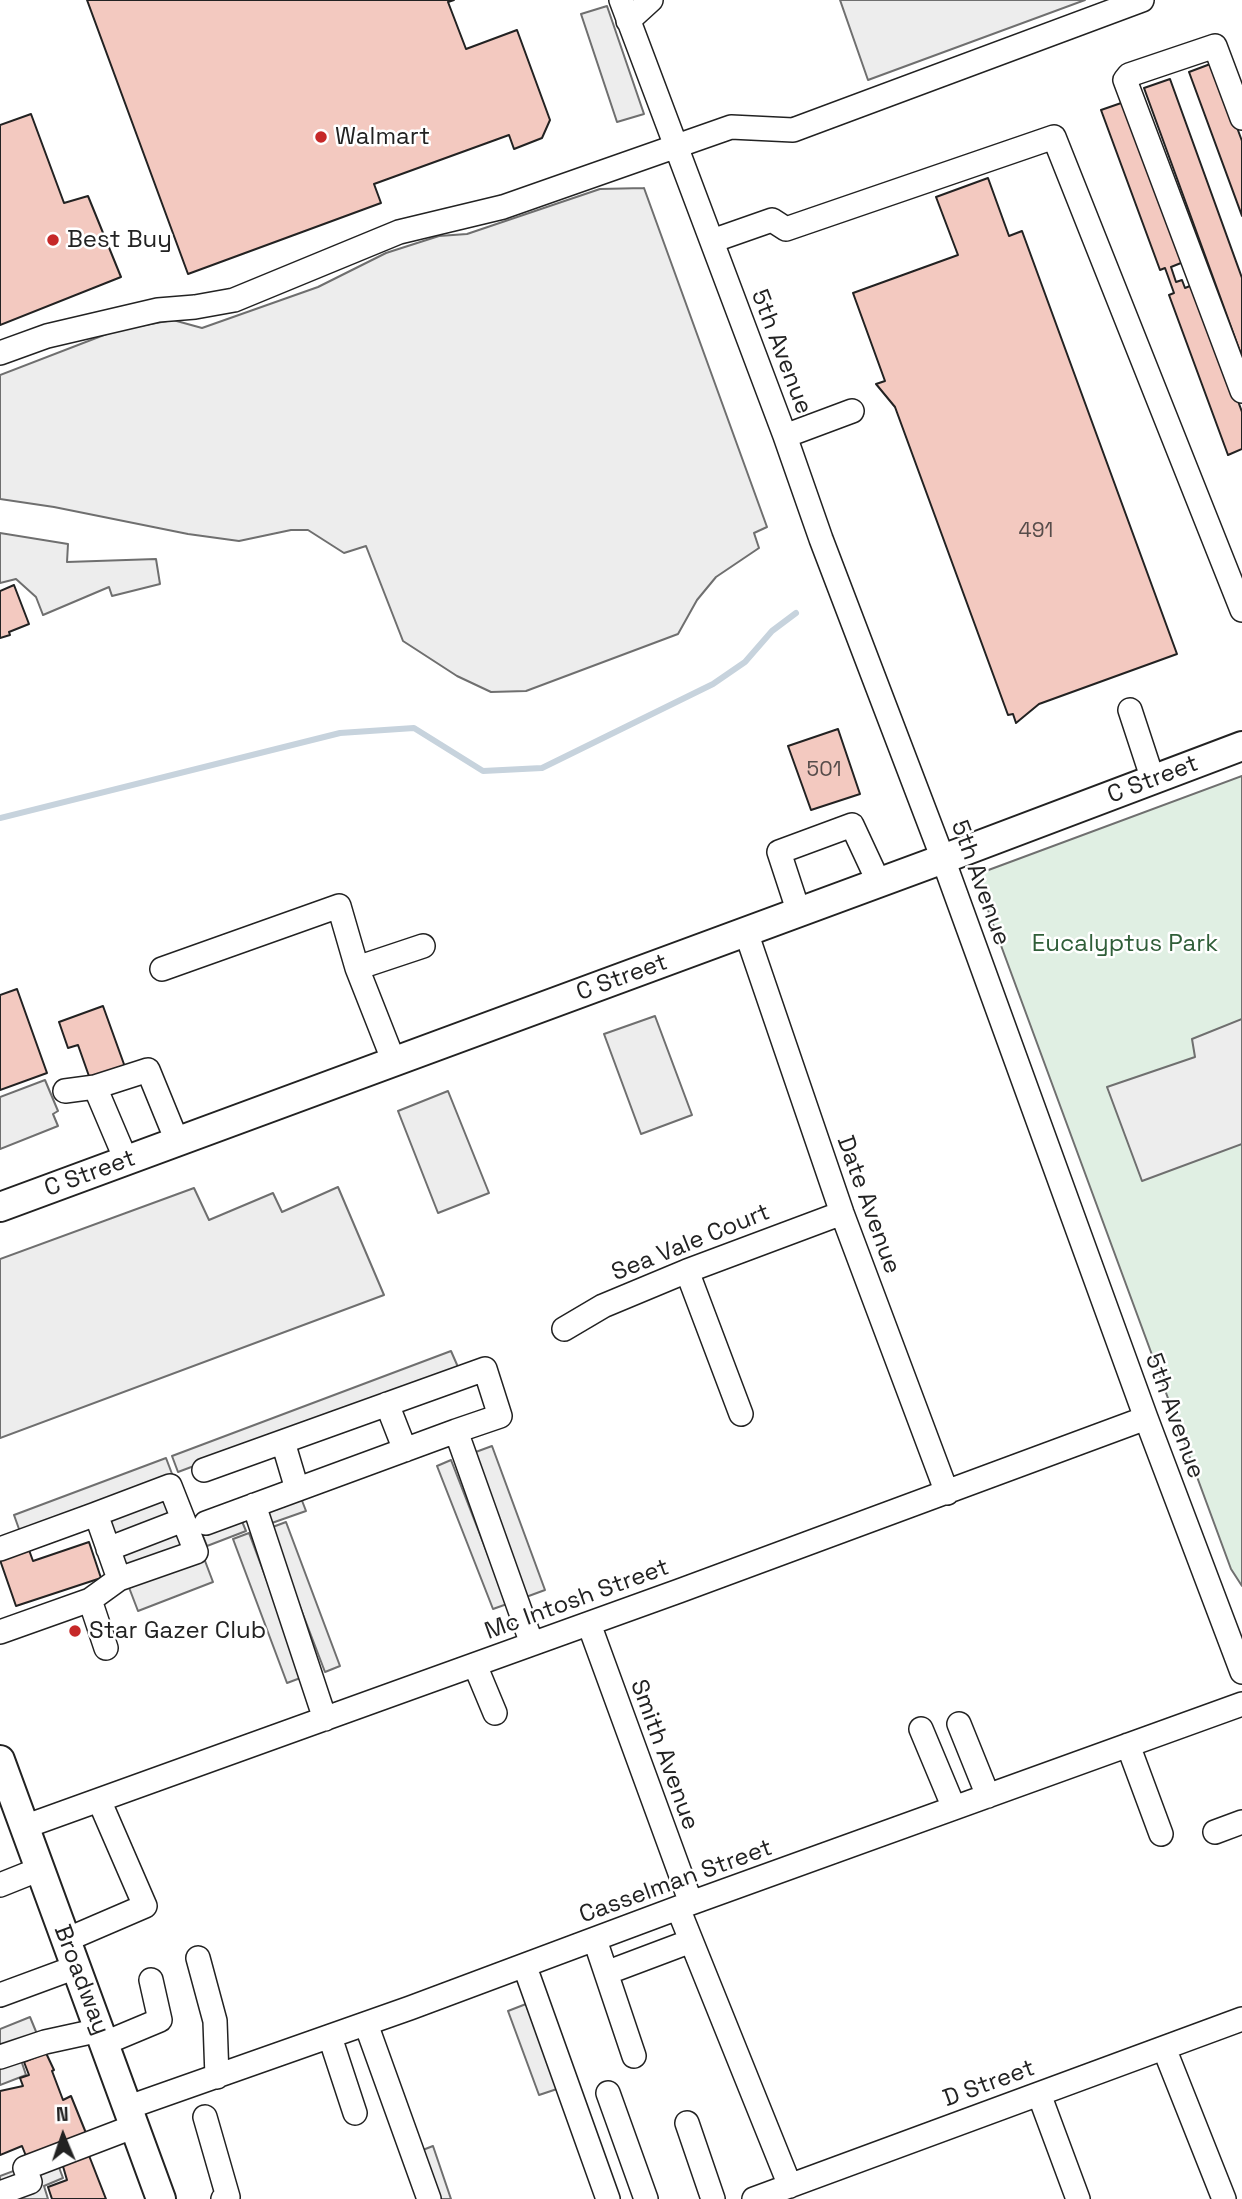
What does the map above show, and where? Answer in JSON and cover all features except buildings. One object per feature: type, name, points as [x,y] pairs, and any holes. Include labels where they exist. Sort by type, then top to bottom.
[{"type":"main road","name":"C Street","points":[[0,1207],[799,913],[1242,746]]},
{"type":"main road","name":"Broadway","points":[[0,1760],[6,1796],[24,1827],[161,2199]]},
{"type":"street","points":[[624,11],[651,0]]},
{"type":"street","points":[[0,353],[47,336],[158,310],[234,300],[399,232],[503,207],[731,127],[793,130],[1142,0]]},
{"type":"street","name":"5th Avenue","points":[[624,11],[943,859],[1146,1418],[1242,1672]]},
{"type":"street","points":[[1242,118],[1215,46],[1129,75],[1125,80],[1242,391]]},
{"type":"street","points":[[712,241],[772,220],[786,229],[1054,137],[1242,610]]},
{"type":"street","points":[[785,436],[852,411]]},
{"type":"street","points":[[1130,710],[1153,780]]},
{"type":"street","points":[[799,913],[779,852],[852,825],[878,883]]},
{"type":"street","points":[[162,969],[339,906],[357,968],[394,1062]]},
{"type":"street","name":"Date Avenue","points":[[746,932],[842,1213],[947,1493]]},
{"type":"street","points":[[357,968],[423,946]]},
{"type":"street","points":[[65,1091],[95,1087],[148,1070],[177,1142]]},
{"type":"street","points":[[95,1087],[126,1160]]},
{"type":"street","name":"Sea Vale Court","points":[[564,1329],[603,1306],[687,1271],[842,1213]]},
{"type":"street","points":[[687,1271],[741,1414]]},
{"type":"street","points":[[108,1549],[254,1505],[500,1416],[485,1369],[204,1470]]},
{"type":"street","points":[[387,1404],[405,1450]]},
{"type":"street","name":"Mc Intosh Street","points":[[24,1827],[589,1624],[1146,1418]]},
{"type":"street","points":[[456,1431],[532,1644]]},
{"type":"street","points":[[283,1442],[297,1489]]},
{"type":"street","points":[[0,1549],[170,1486],[195,1521],[196,1552],[119,1579],[90,1600],[0,1632]]},
{"type":"street","points":[[254,1505],[325,1719]]},
{"type":"street","points":[[96,1514],[119,1579]]},
{"type":"street","points":[[90,1600],[106,1648]]},
{"type":"street","name":"Smith Avenue","points":[[589,1624],[685,1906],[691,1941],[790,2186]]},
{"type":"street","points":[[475,1665],[495,1713]]},
{"type":"street","name":"Casselman Street","points":[[0,2193],[30,2182],[25,2168],[216,2077],[525,1967],[685,1906],[1242,1704]]},
{"type":"street","points":[[959,1724],[988,1796]]},
{"type":"street","points":[[921,1729],[954,1808]]},
{"type":"street","points":[[1128,1745],[1161,1834]]},
{"type":"street","points":[[66,1941],[145,1906],[99,1800]]},
{"type":"street","points":[[1215,1832],[1242,1822]]},
{"type":"street","points":[[0,1885],[40,1869]]},
{"type":"street","points":[[595,1940],[634,2056]]},
{"type":"street","points":[[606,1973],[691,1941]]},
{"type":"street","points":[[198,1958],[215,2021],[216,2077]]},
{"type":"street","points":[[0,1995],[76,1967]]},
{"type":"street","points":[[525,1967],[608,2199]]},
{"type":"street","points":[[0,2057],[45,2042],[102,2037],[160,2020],[151,1980]]},
{"type":"street","name":"D Street","points":[[758,2198],[1242,2019]]},
{"type":"street","points":[[366,2024],[429,2199]]},
{"type":"street","points":[[330,2037],[355,2113]]},
{"type":"street","points":[[1164,2048],[1224,2199]]},
{"type":"street","points":[[608,2093],[646,2199]]},
{"type":"street","points":[[1039,2094],[1078,2199]]},
{"type":"street","points":[[205,2117],[229,2197],[223,2199]]},
{"type":"street","points":[[687,2123],[713,2199]]},
{"type":"green space","name":"Eucalyptus Park","points":[[1242,776],[1242,1586],[1231,1569],[975,875]]},
{"type":"shaded area","points":[[840,0],[1085,0],[868,80]]},
{"type":"shaded area","points":[[607,6],[644,114],[617,122],[581,14]]},
{"type":"shaded area","points":[[644,188],[767,527],[754,533],[759,548],[716,577],[697,600],[678,634],[526,691],[491,692],[457,676],[403,641],[366,546],[344,553],[308,530],[291,530],[239,541],[0,499],[0,375],[117,330],[173,320],[202,328],[318,287],[386,253],[439,236],[467,234],[600,189]]},
{"type":"shaded area","points":[[0,533],[68,544],[67,562],[156,559],[160,584],[112,596],[109,587],[43,615],[36,597],[16,579],[0,583]]},
{"type":"shaded area","points":[[655,1016],[692,1115],[641,1134],[604,1034]]},
{"type":"shaded area","points":[[1242,1019],[1242,1144],[1142,1181],[1107,1087],[1195,1057],[1192,1039]]},
{"type":"shaded area","points":[[45,1080],[58,1111],[53,1114],[58,1126],[0,1149],[0,1097]]},
{"type":"shaded area","points":[[448,1091],[489,1193],[438,1213],[398,1111]]},
{"type":"shaded area","points":[[338,1187],[384,1295],[0,1438],[0,1259],[194,1188],[209,1220],[273,1193],[282,1212]]},
{"type":"shaded area","points":[[451,1351],[458,1367],[178,1472],[172,1456]]},
{"type":"shaded area","points":[[492,1446],[545,1590],[526,1597],[473,1453]]},
{"type":"shaded area","points":[[166,1458],[213,1582],[138,1611],[120,1564],[92,1527],[39,1547],[36,1538],[24,1543],[14,1515]]},
{"type":"shaded area","points":[[451,1460],[507,1604],[493,1609],[437,1466]]},
{"type":"shaded area","points":[[301,1498],[306,1511],[269,1524],[264,1511]]},
{"type":"shaded area","points":[[241,1519],[246,1531],[207,1546],[202,1534]]},
{"type":"shaded area","points":[[286,1522],[340,1666],[325,1672],[270,1528]]},
{"type":"shaded area","points":[[249,1533],[303,1677],[287,1683],[233,1539]]},
{"type":"shaded area","points":[[526,2004],[557,2089],[539,2095],[508,2011]]},
{"type":"shaded area","points":[[30,2017],[44,2051],[21,2060],[26,2075],[0,2085],[0,2029]]},
{"type":"shaded area","points":[[88,2143],[57,2162],[63,2178],[44,2186],[48,2199],[0,2199],[0,2176]]},
{"type":"shaded area","points":[[433,2146],[451,2199],[432,2199],[415,2153]]},
{"type":"waterway","points":[[0,818],[340,733],[414,728],[483,771],[542,768],[713,684],[745,662],[772,631],[796,613]]},
{"type":"place","name":"Walmart","points":[[321,137]]},
{"type":"place","name":"Best Buy","points":[[53,240]]},
{"type":"place","name":"Star Gazer Club","points":[[75,1631]]}]
